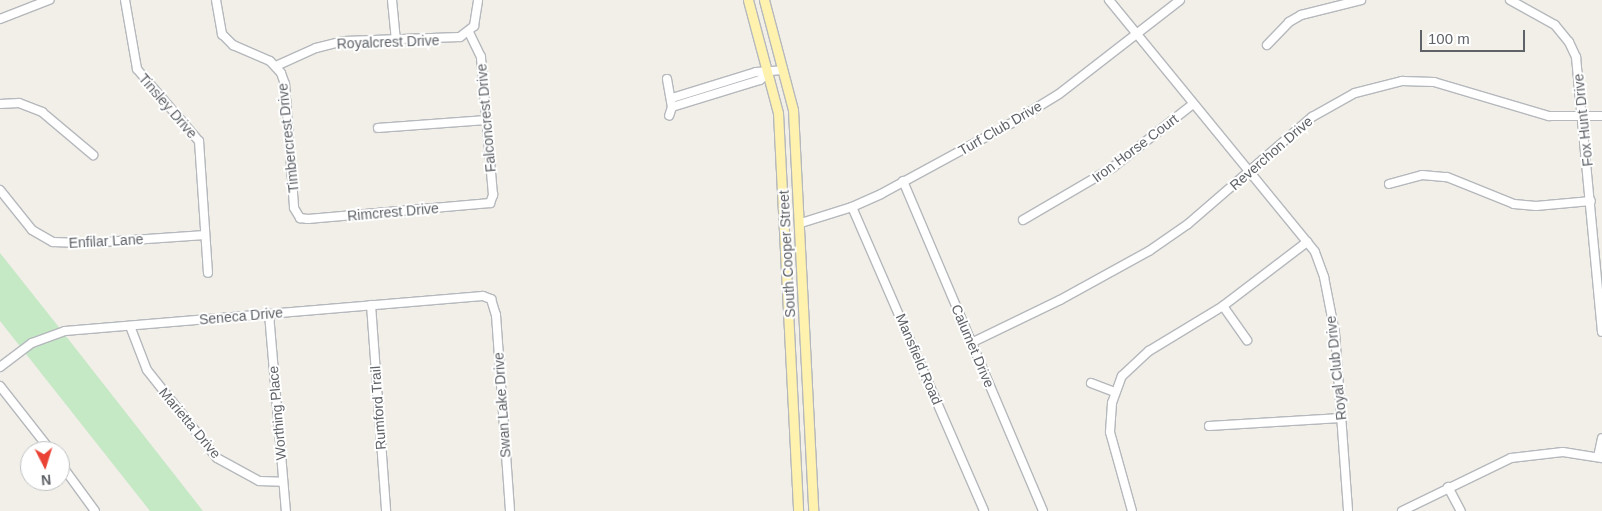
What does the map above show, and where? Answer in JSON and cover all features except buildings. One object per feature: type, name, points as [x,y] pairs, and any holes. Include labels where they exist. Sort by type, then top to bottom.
[{"type":"main road","name":"South Cooper Street","points":[[748,0],[778,113],[798,511]]},
{"type":"main road","name":"South Cooper Street","points":[[764,0],[793,110],[801,223],[813,511]]},
{"type":"main road","points":[[793,394],[809,393]]},
{"type":"street","points":[[0,19],[49,0]]},
{"type":"street","name":"Tinsley Drive","points":[[126,0],[137,69],[199,141],[208,273]]},
{"type":"street","name":"Timbercrest Drive","points":[[216,0],[218,26],[226,39],[276,66],[285,84],[294,208],[300,218]]},
{"type":"street","points":[[392,0],[396,41]]},
{"type":"street","points":[[469,32],[477,19],[478,0]]},
{"type":"street","name":"Royal Club Drive","points":[[1109,0],[1307,242],[1319,261],[1327,290],[1335,334],[1348,511]]},
{"type":"street","name":"Turf Club Drive","points":[[801,223],[852,207],[1027,114],[1137,36],[1180,0]]},
{"type":"street","points":[[1267,45],[1289,22],[1301,15],[1361,0]]},
{"type":"street","name":"Fox Hunt Drive","points":[[1510,0],[1555,25],[1570,42],[1580,76],[1602,332]]},
{"type":"street","name":"Royalcrest Drive","points":[[276,66],[324,45],[344,41],[452,40],[469,32]]},
{"type":"street","name":"Falconcrest Drive","points":[[469,32],[481,57],[493,195],[490,203],[486,204]]},
{"type":"street","points":[[672,98],[756,72],[768,73],[783,70]]},
{"type":"street","points":[[672,107],[759,80],[768,73]]},
{"type":"street","points":[[668,79],[672,98],[669,116]]},
{"type":"street","name":"Reverchon Drive","points":[[971,343],[1060,300],[1148,250],[1188,224],[1312,117],[1355,93],[1402,81],[1434,82],[1549,116],[1602,116]]},
{"type":"street","points":[[0,104],[19,103],[42,112],[93,155]]},
{"type":"street","name":"Iron Horse Court","points":[[1023,220],[1112,168],[1193,104]]},
{"type":"street","points":[[378,128],[486,120]]},
{"type":"street","points":[[1389,184],[1422,175],[1447,176],[1514,204],[1536,206],[1591,201]]},
{"type":"street","name":"Calumet Drive","points":[[903,181],[1043,511]]},
{"type":"street","name":"Enfilar Lane","points":[[0,190],[32,230],[53,242],[74,244],[205,235]]},
{"type":"street","name":"Rimcrest Drive","points":[[300,218],[486,204]]},
{"type":"street","name":"Mansfield Road","points":[[852,207],[984,511]]},
{"type":"street","points":[[1132,511],[1110,432],[1109,416],[1115,392],[1122,376],[1136,361],[1223,306],[1307,242]]},
{"type":"street","name":"Seneca Drive","points":[[0,367],[32,343],[49,335],[130,326],[472,296],[491,299]]},
{"type":"street","name":"Swan Lake Drive","points":[[491,299],[496,315],[510,511]]},
{"type":"street","name":"Rumford Trail","points":[[371,305],[386,511]]},
{"type":"street","points":[[1223,306],[1247,340]]},
{"type":"street","name":"Worthing Place","points":[[269,314],[286,511]]},
{"type":"street","name":"Marietta Drive","points":[[130,326],[147,370],[217,458],[259,481],[283,482]]},
{"type":"street","points":[[1091,383],[1115,392]]},
{"type":"street","points":[[0,386],[43,441]]},
{"type":"street","points":[[1209,426],[1341,418]]},
{"type":"street","points":[[1402,511],[1511,458],[1563,452],[1600,458],[1602,438]]},
{"type":"street","points":[[70,477],[94,511]]},
{"type":"street","points":[[1448,487],[1461,511]]},
{"type":"green space","points":[[0,253],[203,511],[150,511],[0,321]]}]
